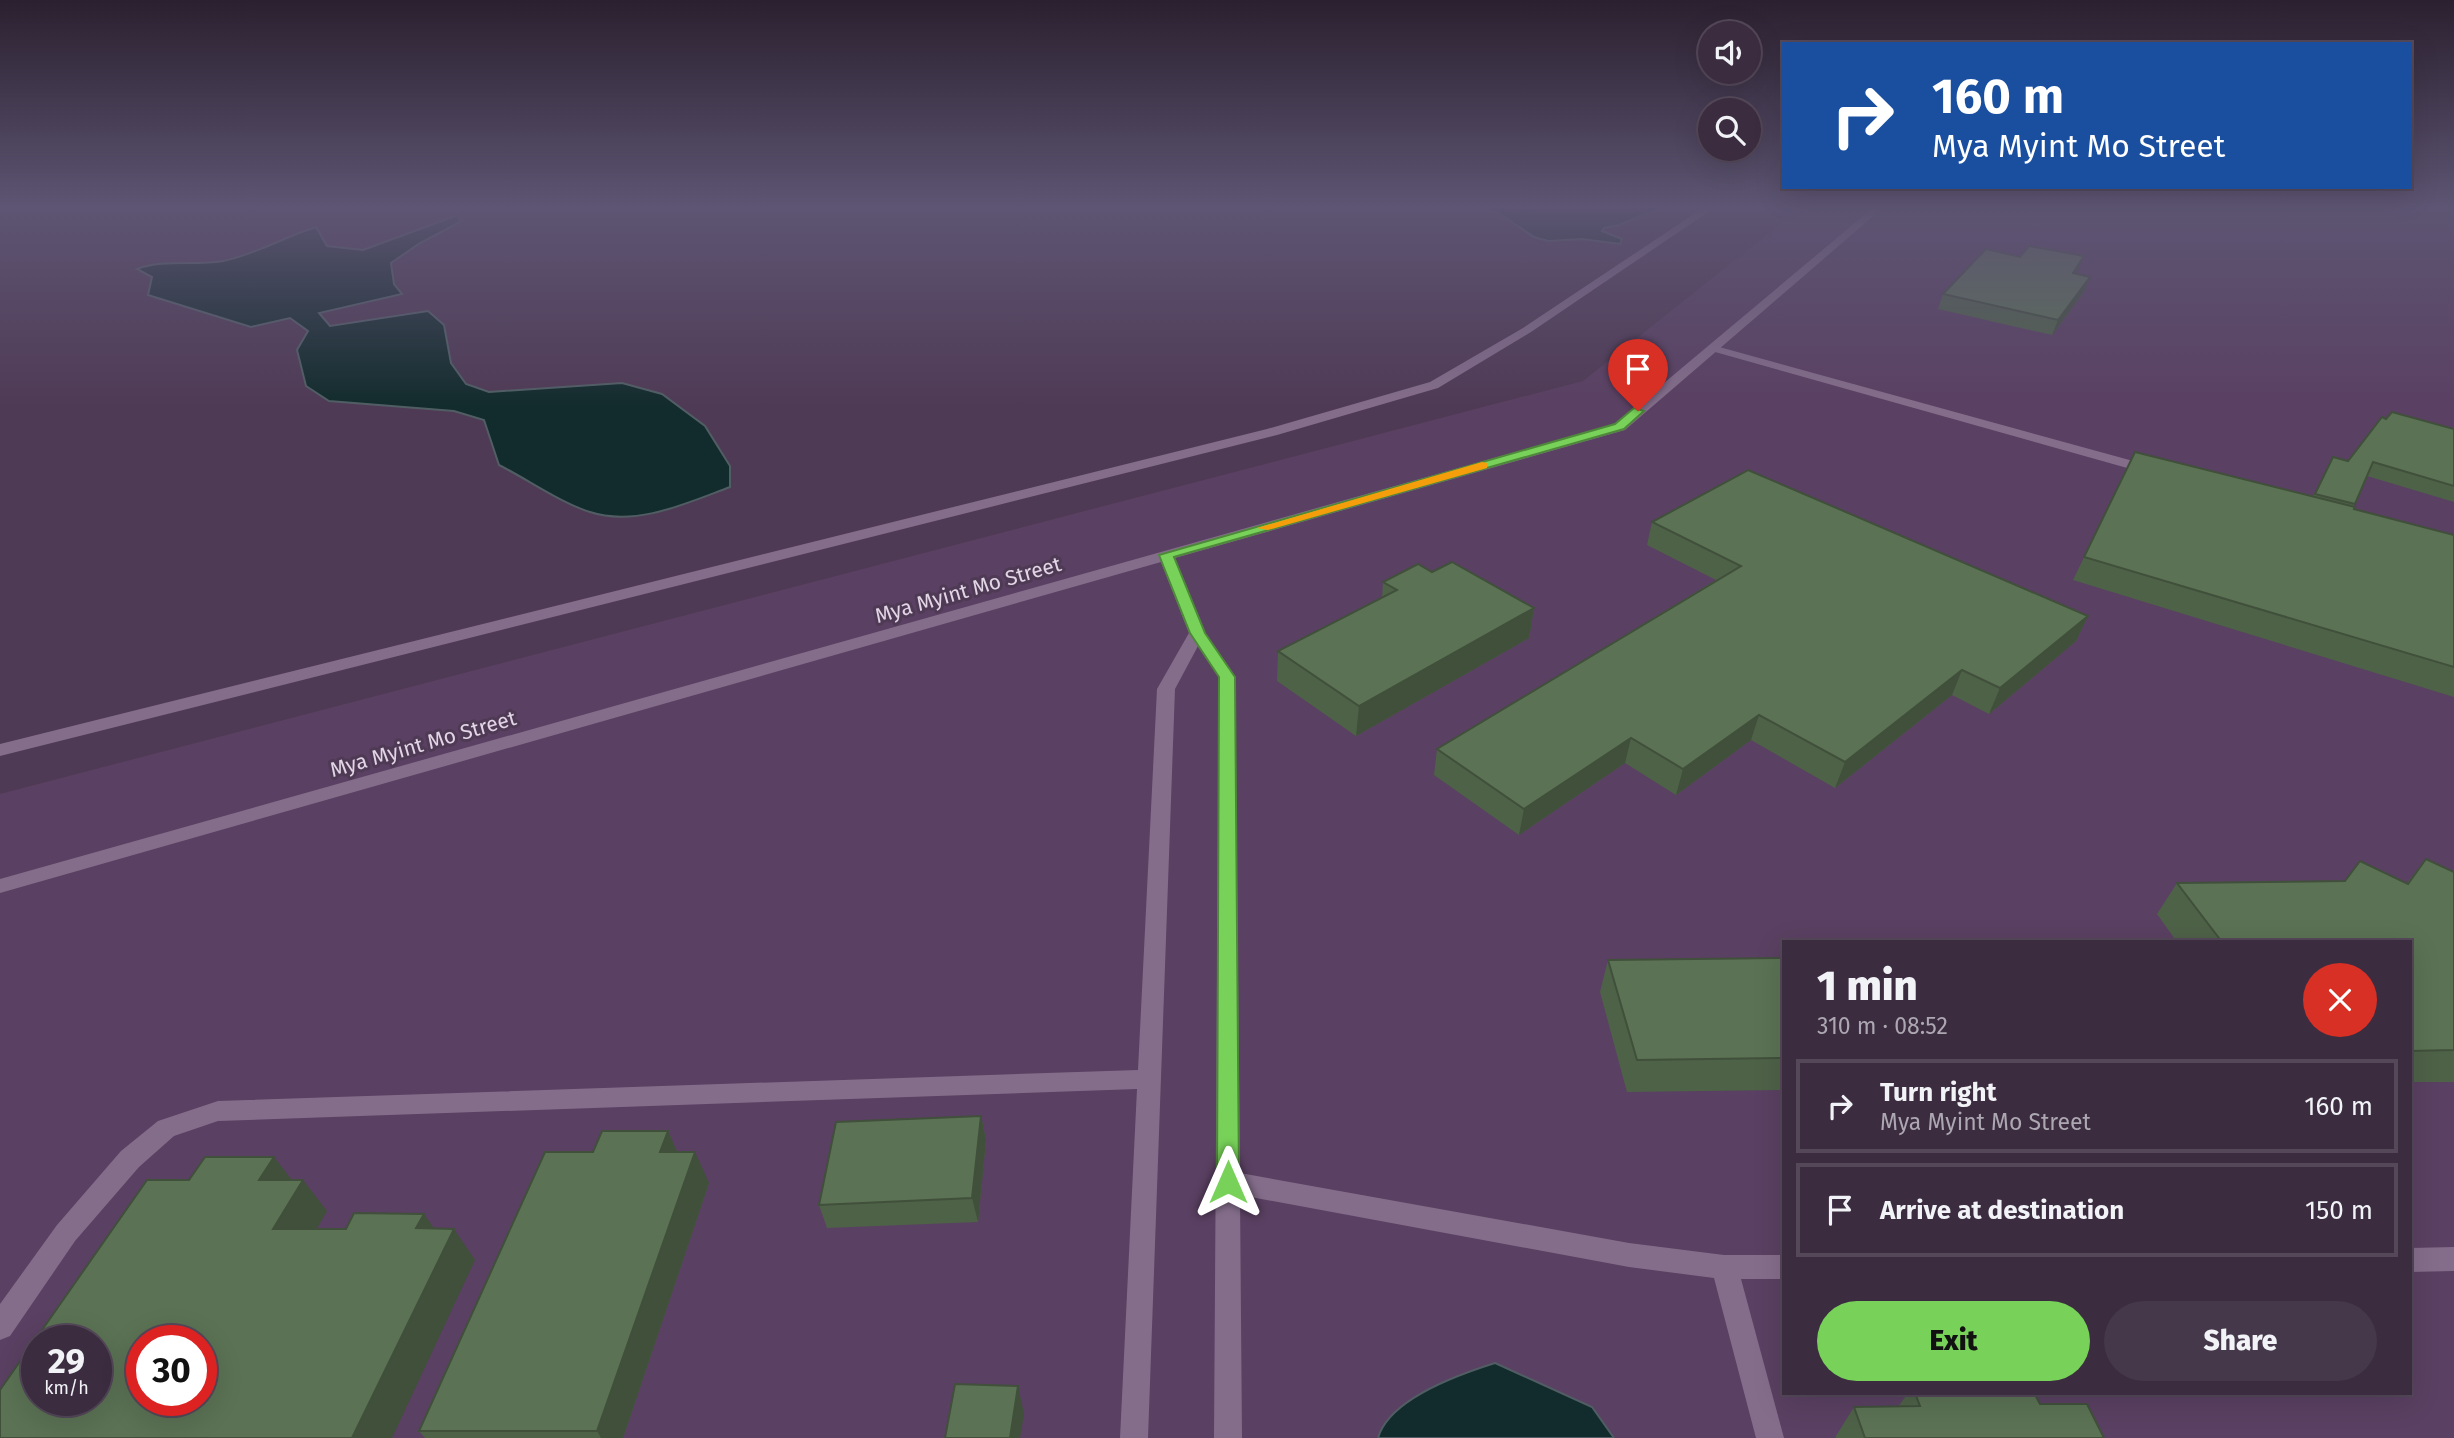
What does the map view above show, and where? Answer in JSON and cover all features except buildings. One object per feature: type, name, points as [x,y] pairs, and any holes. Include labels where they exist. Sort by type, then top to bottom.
[{"type":"street","points":[[0,750],[1272,432],[1434,385],[1527,330],[1612,273]]},
{"type":"street","name":"Mya Myint Mo Street","points":[[0,886],[1620,427],[1801,273]]},
{"type":"street","points":[[1712,348],[2164,474]]},
{"type":"street","points":[[1166,555],[1197,633],[1227,677],[1228,1438]]},
{"type":"street","points":[[1134,1438],[1166,689],[1197,633]]},
{"type":"street","points":[[0,1327],[66,1233],[130,1159],[166,1128],[218,1111],[1149,1079]]},
{"type":"street","points":[[1228,1182],[1549,1241],[1724,1267],[1782,1266]]},
{"type":"street","points":[[2412,1260],[2454,1259]]},
{"type":"street","points":[[1724,1267],[1770,1438]]},
{"type":"shaded area","points":[[145,273],[392,273],[394,284],[402,294],[319,313],[330,326],[428,311],[444,325],[451,363],[466,384],[489,392],[622,383],[662,394],[705,426],[730,466],[730,487],[679,506],[643,515],[607,516],[590,512],[556,497],[499,465],[484,420],[454,411],[329,401],[306,386],[297,350],[308,331],[290,318],[251,327],[148,295],[152,277]]},
{"type":"shaded area","points":[[1719,273],[2454,273],[2454,1438],[0,1438],[0,794],[1583,381]]},
{"type":"shaded area","points":[[1495,1363],[1592,1407],[1614,1438],[1378,1438],[1396,1411],[1411,1400],[1446,1381]]},
{"type":"slow traffic","points":[[1264,528],[1482,466]]},
{"type":"route","points":[[1228,1182],[1227,677],[1197,633],[1166,555],[1620,427],[1638,411]]}]
